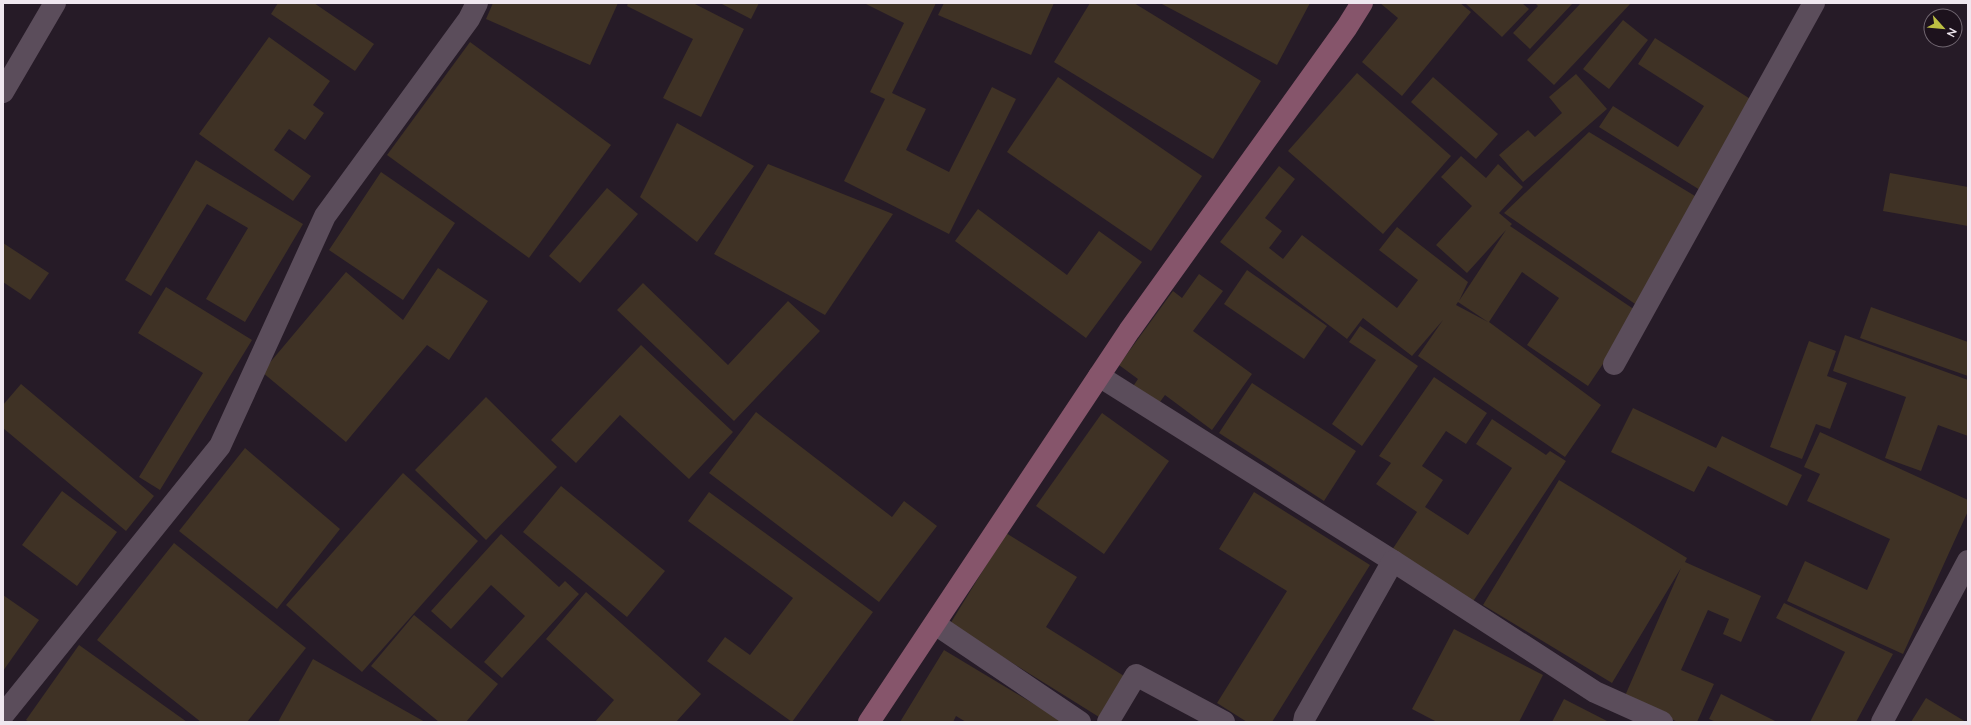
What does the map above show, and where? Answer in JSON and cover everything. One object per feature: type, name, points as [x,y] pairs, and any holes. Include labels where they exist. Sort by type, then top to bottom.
[{"type":"street","points":[[3,92],[55,3]]},
{"type":"street","points":[[3,715],[220,446],[325,216],[469,19],[477,3]]},
{"type":"street","points":[[869,722],[1129,331],[1347,27],[1362,3]]},
{"type":"street","points":[[1614,364],[1814,3]]},
{"type":"street","points":[[1099,376],[1393,561],[1594,692],[1662,722]]},
{"type":"street","points":[[1304,722],[1305,717],[1393,561]]},
{"type":"street","points":[[1882,722],[1968,561]]},
{"type":"street","points":[[935,624],[1080,722]]},
{"type":"street","points":[[1108,722],[1136,675],[1224,722]]},
{"type":"building","points":[[278,3],[314,3],[374,44],[355,71],[271,14]]},
{"type":"building","points":[[493,3],[618,3],[590,65],[486,19]]},
{"type":"building","points":[[628,3],[693,3],[744,29],[701,117],[663,98],[693,39],[627,6]]},
{"type":"building","points":[[720,3],[759,3],[751,19]]},
{"type":"building","points":[[864,3],[936,3],[892,93],[926,109],[906,150],[949,172],[992,87],[1016,99],[949,234],[844,181],[885,99],[870,92],[904,23]]},
{"type":"building","points":[[944,3],[1054,3],[1031,55],[938,15]]},
{"type":"building","points":[[1090,3],[1134,3],[1261,81],[1213,159],[1054,62]]},
{"type":"building","points":[[1160,3],[1310,3],[1277,65]]},
{"type":"building","points":[[1380,3],[1460,3],[1471,12],[1402,96],[1362,62],[1398,18]]},
{"type":"building","points":[[1465,3],[1522,3],[1529,9],[1502,37]]},
{"type":"building","points":[[1535,3],[1573,3],[1530,49],[1513,33],[1538,6]]},
{"type":"building","points":[[1581,3],[1631,3],[1554,85],[1527,60]]},
{"type":"building","points":[[1623,20],[1648,40],[1609,89],[1583,69]]},
{"type":"building","points":[[269,37],[330,81],[313,105],[324,113],[305,140],[289,129],[274,150],[311,176],[293,201],[199,134]]},
{"type":"building","points":[[1655,38],[1755,102],[1700,190],[1599,127],[1613,106],[1678,147],[1704,106],[1638,64]]},
{"type":"building","points":[[470,42],[611,145],[529,258],[387,155]]},
{"type":"building","points":[[1357,73],[1451,156],[1383,234],[1288,151]]},
{"type":"building","points":[[1576,74],[1607,109],[1523,182],[1499,155],[1528,130],[1535,137],[1562,113],[1549,97]]},
{"type":"building","points":[[1058,77],[1202,176],[1151,251],[1007,152]]},
{"type":"building","points":[[1433,77],[1498,134],[1476,159],[1411,102]]},
{"type":"building","points":[[677,123],[754,166],[697,242],[640,197]]},
{"type":"building","points":[[1589,132],[1700,199],[1638,306],[1504,213]]},
{"type":"building","points":[[1461,156],[1486,178],[1498,164],[1523,187],[1499,213],[1512,224],[1510,226],[1638,312],[1588,386],[1527,345],[1559,298],[1522,272],[1489,322],[1601,405],[1565,457],[1418,356],[1443,320],[1412,356],[1363,318],[1347,339],[1220,242],[1279,166],[1295,179],[1265,218],[1282,231],[1269,248],[1283,259],[1302,235],[1397,308],[1418,280],[1379,250],[1397,227],[1468,282],[1459,301],[1506,230],[1467,273],[1436,245],[1472,206],[1441,177]],"holes":[[[1458,302],[1488,322],[1456,305]]]},
{"type":"building","points":[[196,160],[303,224],[245,322],[206,299],[248,228],[207,204],[151,296],[125,280]]},
{"type":"building","points":[[768,164],[893,214],[825,315],[714,254]]},
{"type":"building","points":[[381,172],[455,223],[403,300],[329,250]]},
{"type":"building","points":[[1890,173],[1968,187],[1968,226],[1883,211]]},
{"type":"building","points":[[607,188],[638,214],[580,283],[549,256]]},
{"type":"building","points":[[978,209],[1067,275],[1099,231],[1142,262],[1086,338],[955,241]]},
{"type":"building","points":[[3,243],[49,273],[30,300],[3,282]]},
{"type":"building","points":[[438,268],[488,301],[449,360],[427,345],[346,442],[262,372],[346,272],[403,320]]},
{"type":"building","points":[[1247,270],[1327,326],[1304,359],[1224,304]]},
{"type":"building","points":[[1199,274],[1223,291],[1193,331],[1252,374],[1212,430],[1165,395],[1157,406],[1132,388],[1138,379],[1119,365],[1173,291],[1182,298]]},
{"type":"building","points":[[643,283],[728,365],[788,301],[820,331],[734,421],[617,310]]},
{"type":"building","points":[[166,287],[252,340],[160,490],[139,477],[203,373],[138,333]]},
{"type":"building","points":[[1871,307],[1968,342],[1968,376],[1860,338]]},
{"type":"building","points":[[1360,326],[1418,366],[1362,446],[1332,424],[1376,360],[1349,342]]},
{"type":"building","points":[[1845,335],[1968,380],[1968,436],[1938,425],[1921,471],[1885,458],[1906,397],[1833,371]]},
{"type":"building","points":[[1809,341],[1836,351],[1827,376],[1847,383],[1830,429],[1816,424],[1802,459],[1770,447]]},
{"type":"building","points":[[641,345],[733,432],[689,479],[620,415],[576,463],[551,440]]},
{"type":"building","points":[[1434,377],[1487,413],[1466,444],[1446,431],[1422,466],[1443,480],[1425,507],[1468,535],[1512,468],[1476,444],[1492,419],[1546,455],[1550,451],[1566,461],[1472,603],[1392,550],[1417,512],[1376,484],[1391,463],[1379,456]]},
{"type":"building","points":[[1252,383],[1356,451],[1324,501],[1219,433]]},
{"type":"building","points":[[21,384],[154,496],[126,531],[3,428],[3,405]]},
{"type":"building","points":[[486,397],[557,467],[486,540],[415,470]]},
{"type":"building","points":[[1633,408],[1716,448],[1722,436],[1802,475],[1787,506],[1708,466],[1694,492],[1611,452]]},
{"type":"building","points":[[756,412],[892,517],[904,501],[937,526],[879,602],[709,473]]},
{"type":"building","points":[[1102,413],[1169,461],[1104,554],[1036,506]]},
{"type":"building","points":[[1820,432],[1968,500],[1968,511],[1903,654],[1787,601],[1805,561],[1867,590],[1890,539],[1807,501],[1820,474],[1804,467]]},
{"type":"building","points":[[245,448],[340,529],[277,609],[179,531]]},
{"type":"building","points":[[403,473],[478,541],[362,672],[286,605]]},
{"type":"building","points":[[1559,480],[1687,558],[1685,562],[1761,596],[1741,642],[1723,634],[1729,619],[1708,610],[1681,670],[1714,684],[1697,722],[1678,722],[1624,698],[1681,568],[1612,683],[1483,605]]},
{"type":"building","points":[[561,486],[665,571],[627,617],[523,532]]},
{"type":"building","points":[[62,491],[117,532],[77,586],[22,545]]},
{"type":"building","points":[[709,492],[873,612],[792,722],[707,661],[725,637],[750,655],[793,598],[688,521]]},
{"type":"building","points":[[1254,492],[1370,565],[1272,722],[1247,722],[1217,703],[1287,591],[1219,549]]},
{"type":"building","points":[[1006,533],[1077,577],[1046,627],[1124,676],[1099,717],[950,624]]},
{"type":"building","points":[[501,534],[559,587],[565,581],[579,594],[502,678],[484,662],[525,616],[491,585],[451,629],[431,611]]},
{"type":"building","points":[[174,543],[306,648],[247,722],[201,722],[97,640]]},
{"type":"building","points":[[586,592],[701,694],[676,722],[595,722],[614,700],[546,639]]},
{"type":"building","points":[[3,595],[39,620],[3,671]]},
{"type":"building","points":[[1784,603],[1893,654],[1856,722],[1810,722],[1845,652],[1776,618]]},
{"type":"building","points":[[414,615],[498,684],[466,722],[439,722],[371,666]]},
{"type":"building","points":[[1454,629],[1543,675],[1519,722],[1437,722],[1412,709]]},
{"type":"building","points":[[79,645],[187,722],[29,722],[26,720]]},
{"type":"building","points":[[944,650],[1064,722],[966,722],[956,716],[953,722],[900,722]]},
{"type":"building","points":[[313,659],[425,722],[278,722]]},
{"type":"building","points":[[1721,694],[1777,722],[1716,722],[1709,719]]},
{"type":"building","points":[[1926,698],[1966,722],[1911,722]]},
{"type":"building","points":[[1564,699],[1609,722],[1552,722]]}]
